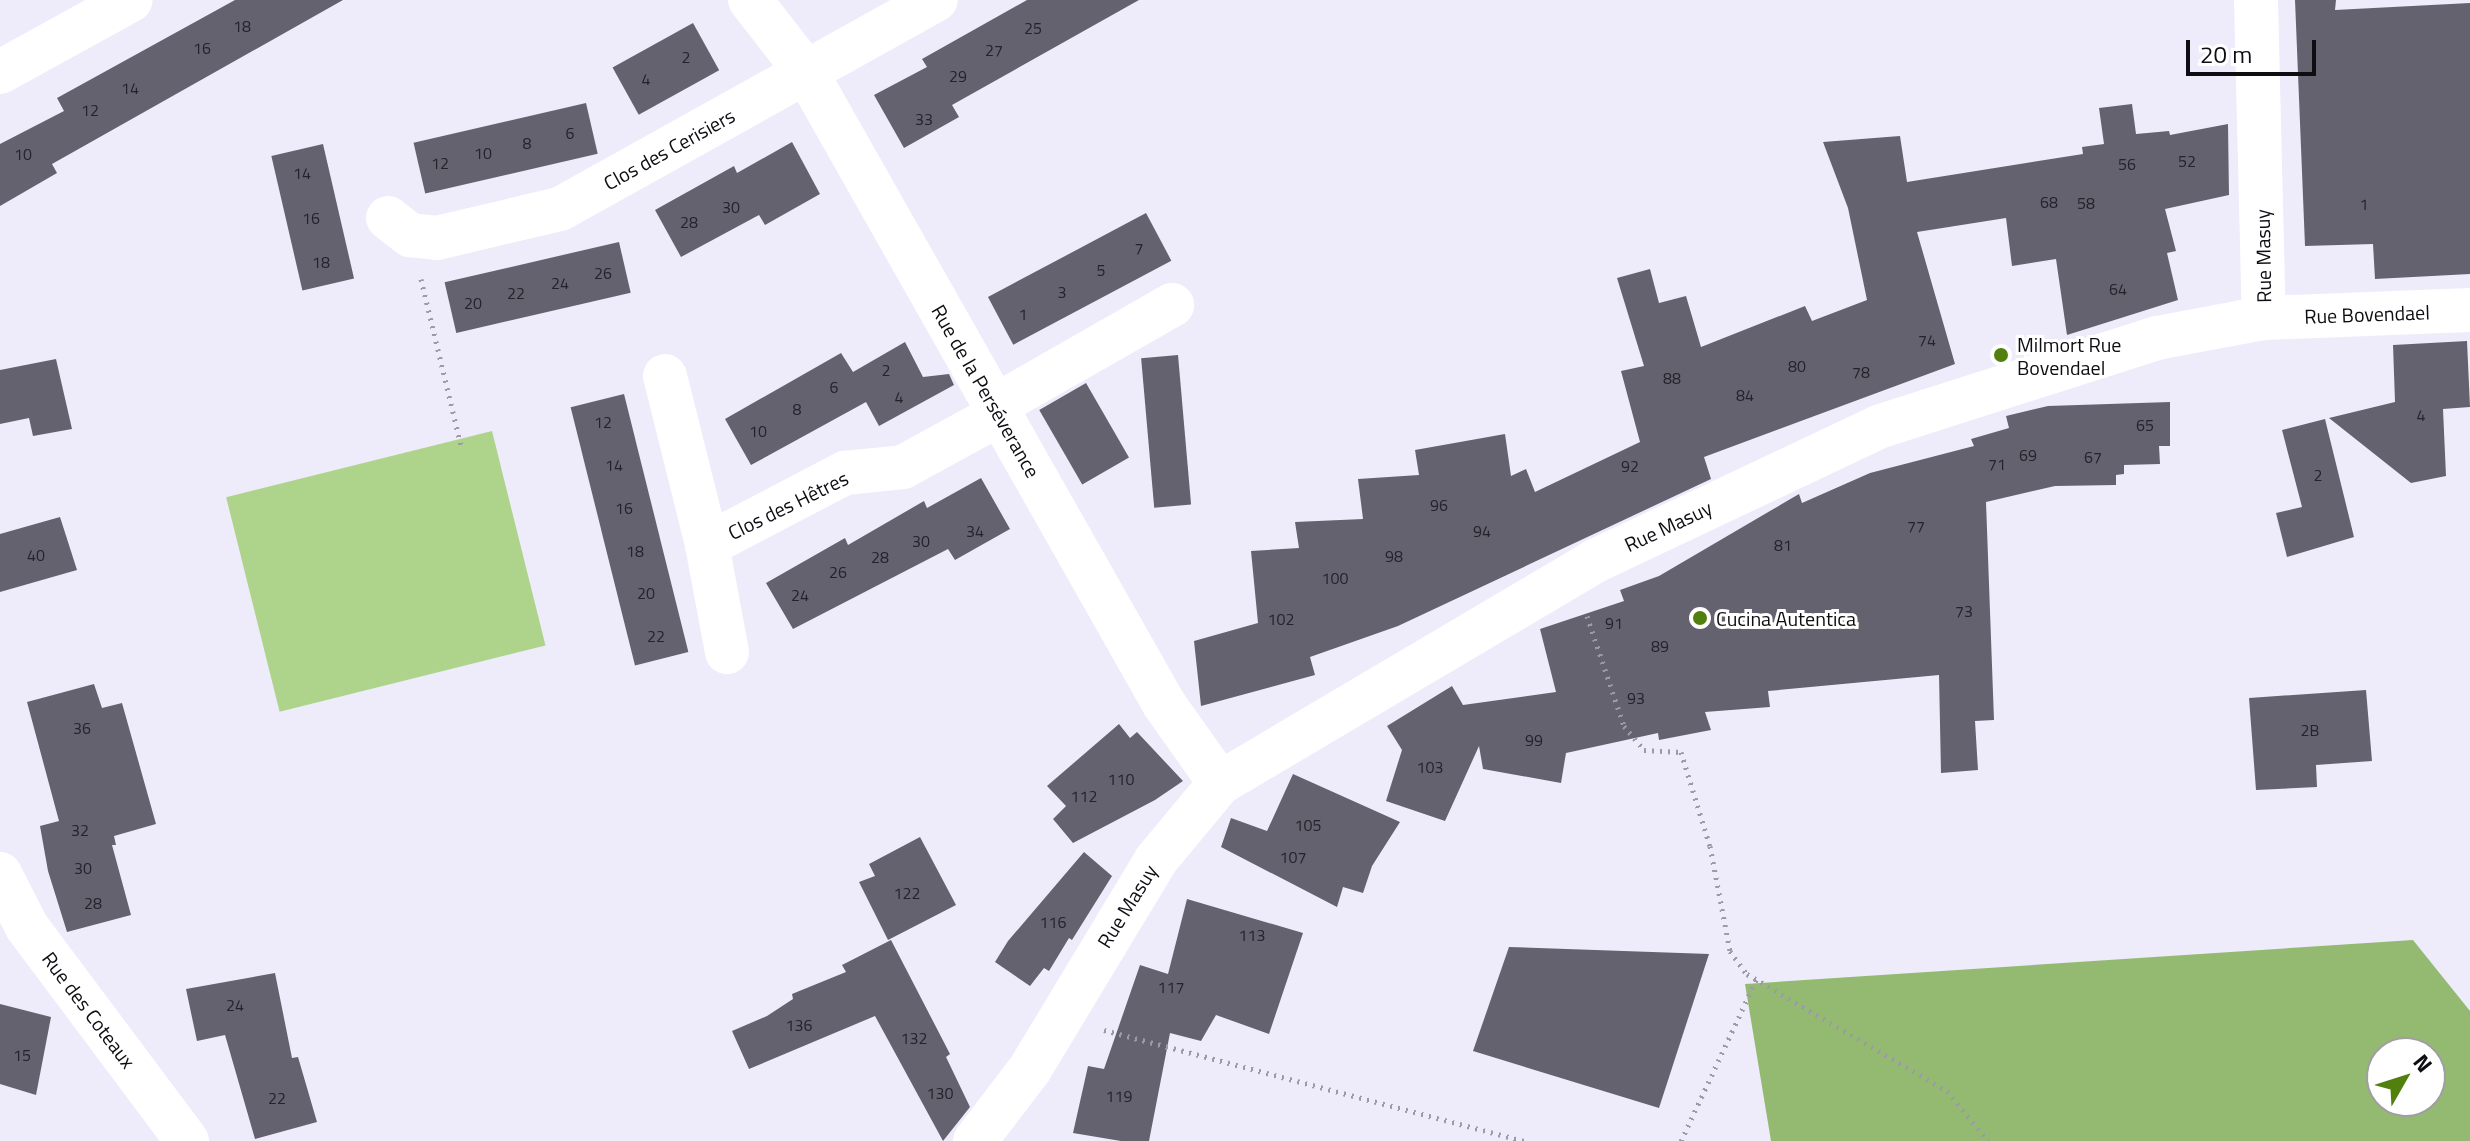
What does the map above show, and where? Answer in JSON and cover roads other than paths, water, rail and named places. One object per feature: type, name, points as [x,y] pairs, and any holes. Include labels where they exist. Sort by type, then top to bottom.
[{"type":"street","points":[[0,72],[131,0]]},
{"type":"street","name":"Rue de la Perséverance","points":[[750,0],[806,72],[1164,704],[1220,783]]},
{"type":"street","name":"Clos des Cerisiers","points":[[399,226],[437,238],[560,209],[936,0]]},
{"type":"street","name":"Rue Masuy","points":[[975,1141],[1030,1069],[1119,915],[1156,860],[1220,783],[1573,573],[1878,427],[2157,338],[2264,318],[2256,0]]},
{"type":"street","name":"Clos des Hêtres","points":[[707,545],[845,473],[903,467],[1172,305]]},
{"type":"street","name":"Rue Bovendael","points":[[2264,318],[2470,310]]},
{"type":"street","name":"Clos des Hêtres","points":[[665,376],[707,545],[727,652]]},
{"type":"street","name":"Rue des Coteaux","points":[[0,874],[27,927],[187,1141]]},
{"type":"place","name":"Milmort Rue Bovendael","points":[[2001,355]]},
{"type":"place","name":"Cucina Autentica","points":[[1700,618]]}]
